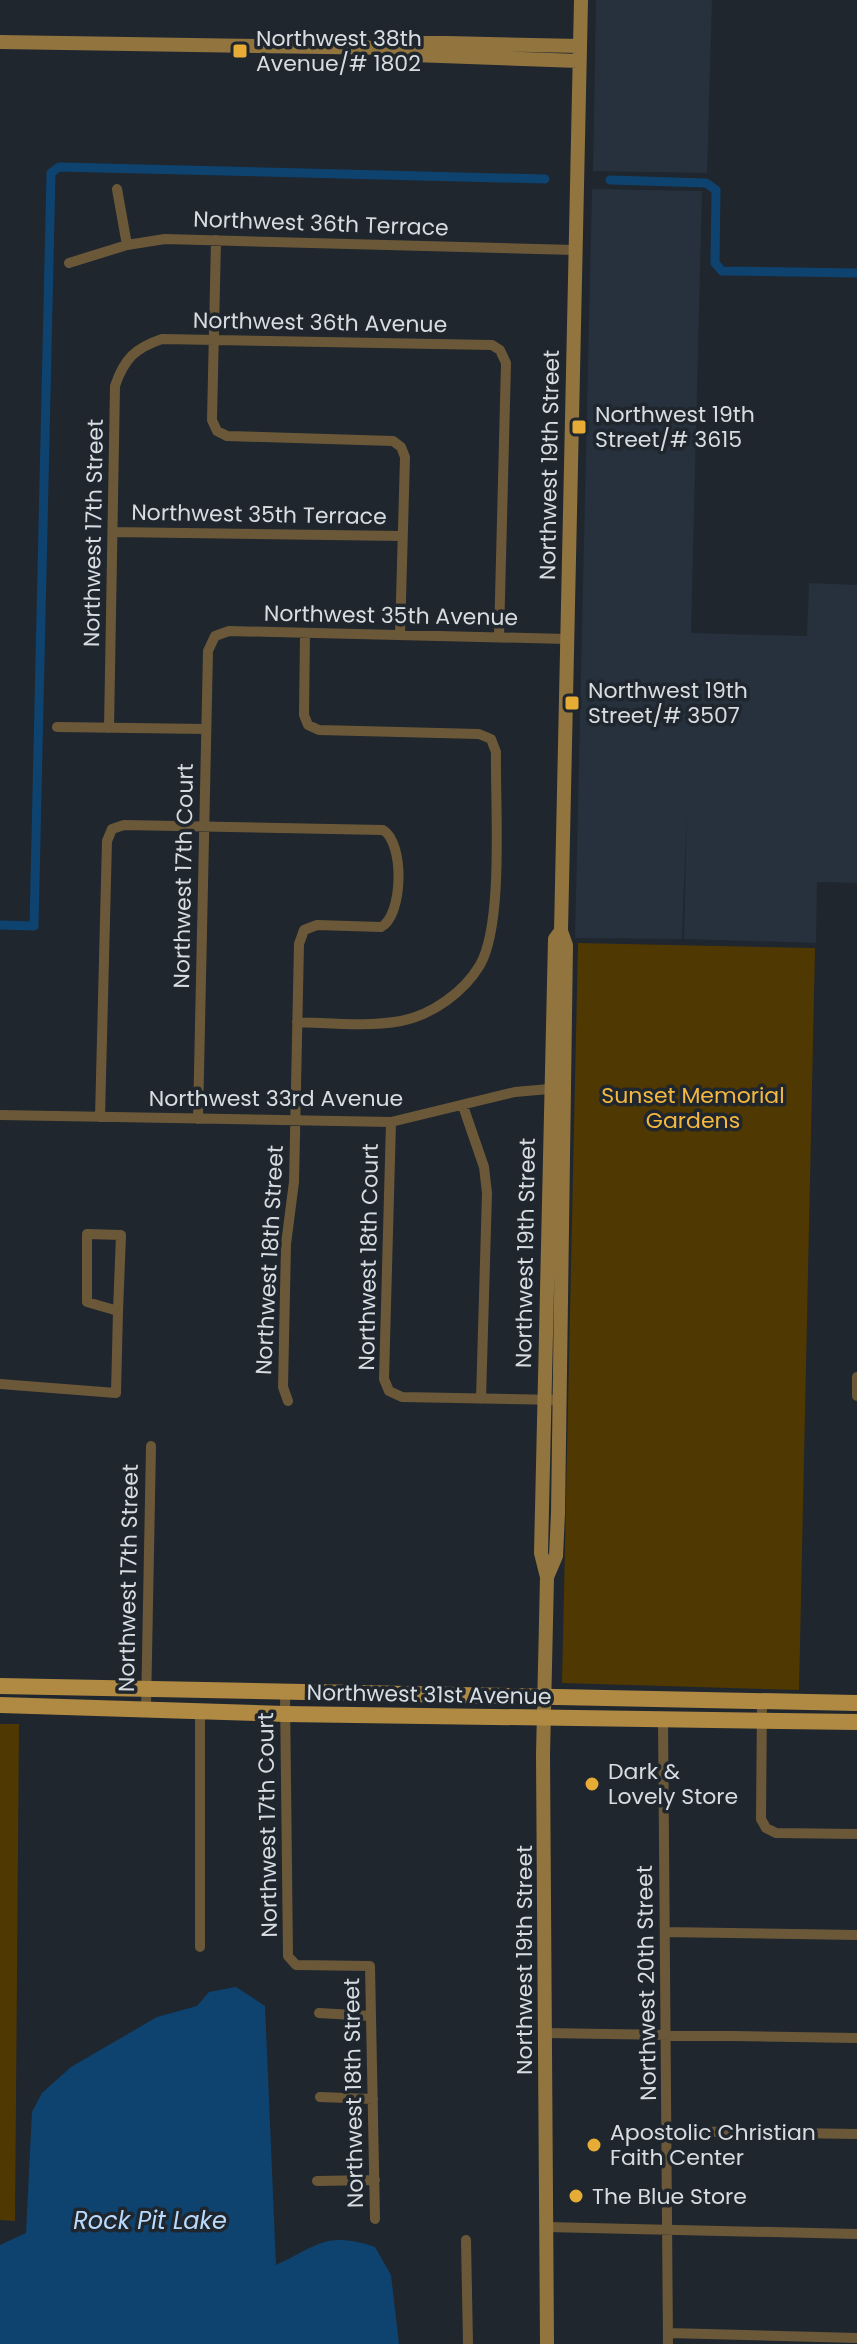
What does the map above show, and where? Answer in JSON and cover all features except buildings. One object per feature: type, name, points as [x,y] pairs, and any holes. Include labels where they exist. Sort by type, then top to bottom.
[{"type":"main road","name":"Northwest 31st Avenue","points":[[0,1686],[857,1703]]},
{"type":"main road","name":"Northwest 31st Avenue","points":[[0,1705],[285,1714],[857,1722]]},
{"type":"street","name":"Northwest 19th Street","points":[[553,1400],[567,1038],[566,945],[561,931],[581,0]]},
{"type":"street","points":[[0,42],[392,48],[413,55],[579,53]]},
{"type":"street","points":[[117,189],[127,245]]},
{"type":"street","name":"Northwest 36th Terrace","points":[[69,263],[127,245],[165,239],[575,250]]},
{"type":"street","points":[[216,240],[212,420],[217,431],[227,436],[393,441],[401,447],[405,457],[400,635]]},
{"type":"street","name":"Northwest 36th Avenue","points":[[140,346],[162,339],[492,345],[500,350],[506,363],[499,637]]},
{"type":"street","name":"Northwest 17th Street","points":[[109,728],[115,386],[128,357],[140,346]]},
{"type":"street","name":"Northwest 35th Terrace","points":[[114,532],[402,536]]},
{"type":"street","name":"Northwest 35th Avenue","points":[[215,636],[229,631],[567,639]]},
{"type":"street","points":[[297,1022],[375,1024],[404,1021],[422,1014],[451,998],[480,965],[493,926],[496,752],[491,739],[479,734],[319,730],[308,725],[304,715],[305,633]]},
{"type":"street","name":"Northwest 17th Court","points":[[198,1119],[208,651],[215,636]]},
{"type":"street","points":[[57,727],[206,729]]},
{"type":"street","points":[[100,1117],[107,841],[112,829],[124,825],[204,826]]},
{"type":"street","name":"Northwest 18th Street","points":[[204,826],[383,830],[391,834],[398,847],[396,910],[389,923],[381,927],[317,925],[304,930],[299,944],[294,1182],[286,1244],[283,1387],[288,1401]]},
{"type":"street","name":"Northwest 19th Street","points":[[547,2344],[544,1699],[547,1577],[556,1556],[549,1089],[555,939],[561,931]]},
{"type":"street","name":"Northwest 33rd Avenue","points":[[0,1115],[391,1122],[515,1092],[549,1089]]},
{"type":"street","points":[[463,1106],[484,1167],[487,1193],[481,1399],[553,1400]]},
{"type":"street","name":"Northwest 18th Court","points":[[391,1122],[384,1379],[389,1391],[402,1397],[481,1399]]},
{"type":"street","points":[[0,1384],[116,1393],[121,1235],[87,1234],[87,1302],[118,1311]]},
{"type":"street","points":[[857,1377],[857,1396]]},
{"type":"street","name":"Northwest 17th Street","points":[[146,1709],[151,1446]]},
{"type":"street","name":"Northwest 17th Court","points":[[285,1694],[288,1956],[296,1965],[370,1966]]},
{"type":"street","points":[[762,1701],[761,1819],[766,1828],[776,1833],[857,1834]]},
{"type":"street","points":[[200,1711],[200,1947]]},
{"type":"street","name":"Northwest 20th Street","points":[[663,1718],[668,2339]]},
{"type":"street","points":[[665,1932],[857,1935]]},
{"type":"street","name":"Northwest 18th Street","points":[[370,1966],[375,2219]]},
{"type":"street","points":[[319,2013],[371,2016]]},
{"type":"street","points":[[545,2033],[857,2038]]},
{"type":"street","points":[[320,2097],[373,2099]]},
{"type":"street","points":[[667,2131],[857,2134]]},
{"type":"street","points":[[317,2181],[375,2180]]},
{"type":"street","points":[[546,2227],[857,2234]]},
{"type":"street","points":[[466,2240],[468,2344]]},
{"type":"street","points":[[668,2339],[857,2338]]},
{"type":"shaded area","points":[[596,0],[712,0],[707,173],[593,171]]},
{"type":"shaded area","points":[[592,189],[702,191],[691,633],[807,636],[809,583],[857,585],[857,883],[817,882],[816,943],[684,939],[687,806],[682,939],[575,938]]},
{"type":"green space","name":"Sunset Memorial Gardens","points":[[578,943],[815,948],[799,1690],[562,1683]]},
{"type":"green space","points":[[0,1724],[19,1724],[15,2221],[0,2220]]},
{"type":"water","name":"Rock Pit Lake","points":[[236,1987],[265,2006],[276,2265],[313,2246],[333,2240],[375,2247],[391,2275],[399,2344],[0,2344],[0,2245],[26,2233],[32,2112],[42,2093],[71,2067],[157,2017],[197,2006],[209,1992]]},
{"type":"waterway","points":[[0,925],[34,926],[51,173],[59,167],[545,179]]},
{"type":"waterway","points":[[610,180],[706,183],[716,190],[715,263],[722,271],[857,273]]},
{"type":"place","name":"Northwest 38th Avenue/# 1802","points":[[240,51]]},
{"type":"place","name":"Northwest 19th Street/# 3615","points":[[579,427]]},
{"type":"place","name":"Northwest 19th Street/# 3507","points":[[572,703]]},
{"type":"place","name":"Dark & Lovely Store","points":[[592,1784]]},
{"type":"place","name":"Apostolic Christian Faith Center","points":[[594,2145]]},
{"type":"place","name":"The Blue Store","points":[[576,2196]]}]
